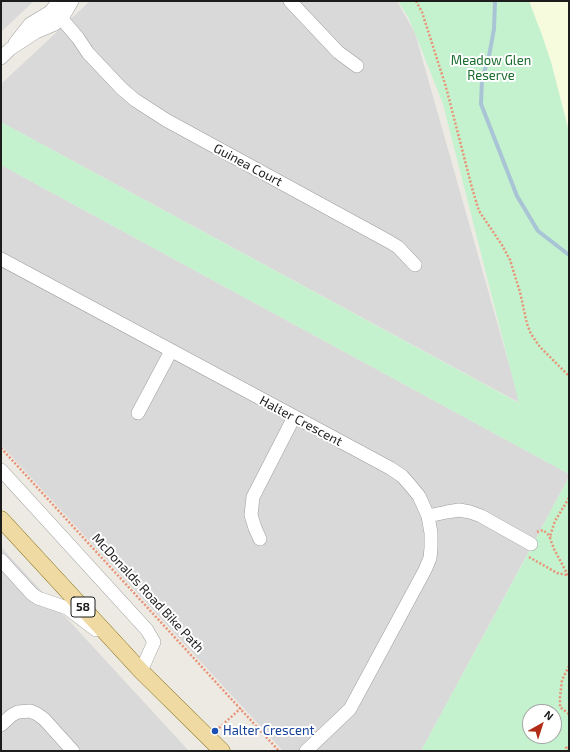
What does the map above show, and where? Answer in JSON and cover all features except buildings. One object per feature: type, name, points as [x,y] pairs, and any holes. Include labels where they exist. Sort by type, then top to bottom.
[{"type":"main road","name":"58","points":[[1,519],[141,671],[222,751]]},
{"type":"main road","name":"58","points":[[141,671],[208,751]]},
{"type":"street","points":[[55,18],[59,1]]},
{"type":"street","points":[[6,53],[30,24],[55,18],[72,1]]},
{"type":"street","points":[[290,1],[338,52],[358,66]]},
{"type":"street","name":"Guinea Court","points":[[55,18],[78,38],[88,53],[122,89],[135,100],[160,117],[388,241],[401,250],[415,265]]},
{"type":"street","name":"Halter Crescent","points":[[1,259],[390,468],[402,476],[419,496],[428,516],[431,533],[430,558],[420,582],[350,708],[306,751]]},
{"type":"street","points":[[138,413],[171,351]]},
{"type":"street","points":[[260,539],[251,515],[253,497],[294,417]]},
{"type":"street","points":[[1,470],[147,630],[154,642],[141,671]]},
{"type":"street","points":[[428,516],[459,510],[470,512],[481,516],[528,549]]},
{"type":"street","points":[[1,560],[32,594],[38,598],[67,608],[125,654]]},
{"type":"street","points":[[1,725],[12,715],[30,711],[37,714],[44,720],[73,751]]},
{"type":"path","points":[[416,1],[422,12],[446,87],[479,211],[502,245],[510,260],[520,292],[527,324],[532,334],[540,347],[569,376]]},
{"type":"path","name":"McDonalds Road Bike Path","points":[[1,448],[279,751]]},
{"type":"path","points":[[568,576],[554,550],[551,533],[569,498]]},
{"type":"path","points":[[537,532],[543,530],[551,537]]},
{"type":"path","points":[[528,549],[557,573],[568,576]]},
{"type":"path","points":[[569,666],[562,680],[560,707],[569,714]]},
{"type":"path","points":[[219,728],[241,708]]},
{"type":"path","points":[[569,746],[566,748],[569,751]]},
{"type":"shaded area","points":[[1,1],[34,1],[1,32]]},
{"type":"shaded area","points":[[90,1],[397,1],[415,33],[520,403],[1,122],[1,84]]},
{"type":"shaded area","points":[[529,1],[569,1],[569,132],[551,62]]},
{"type":"shaded area","points":[[1,165],[569,474],[569,477],[421,751],[283,751],[1,445]]},
{"type":"shaded area","points":[[1,547],[131,688],[189,751],[1,751]]},
{"type":"green space","name":"Meadow Glen Reserve","points":[[398,1],[529,1],[542,35],[551,62],[569,132],[569,474],[1,165],[1,122],[519,403],[443,104],[415,33],[408,17]]},
{"type":"green space","points":[[569,477],[569,751],[421,751]]},
{"type":"waterway","points":[[495,1],[494,29],[489,56],[482,79],[481,104],[517,196],[538,231],[569,255]]},
{"type":"place","name":"Halter Crescent","points":[[215,731]]}]
